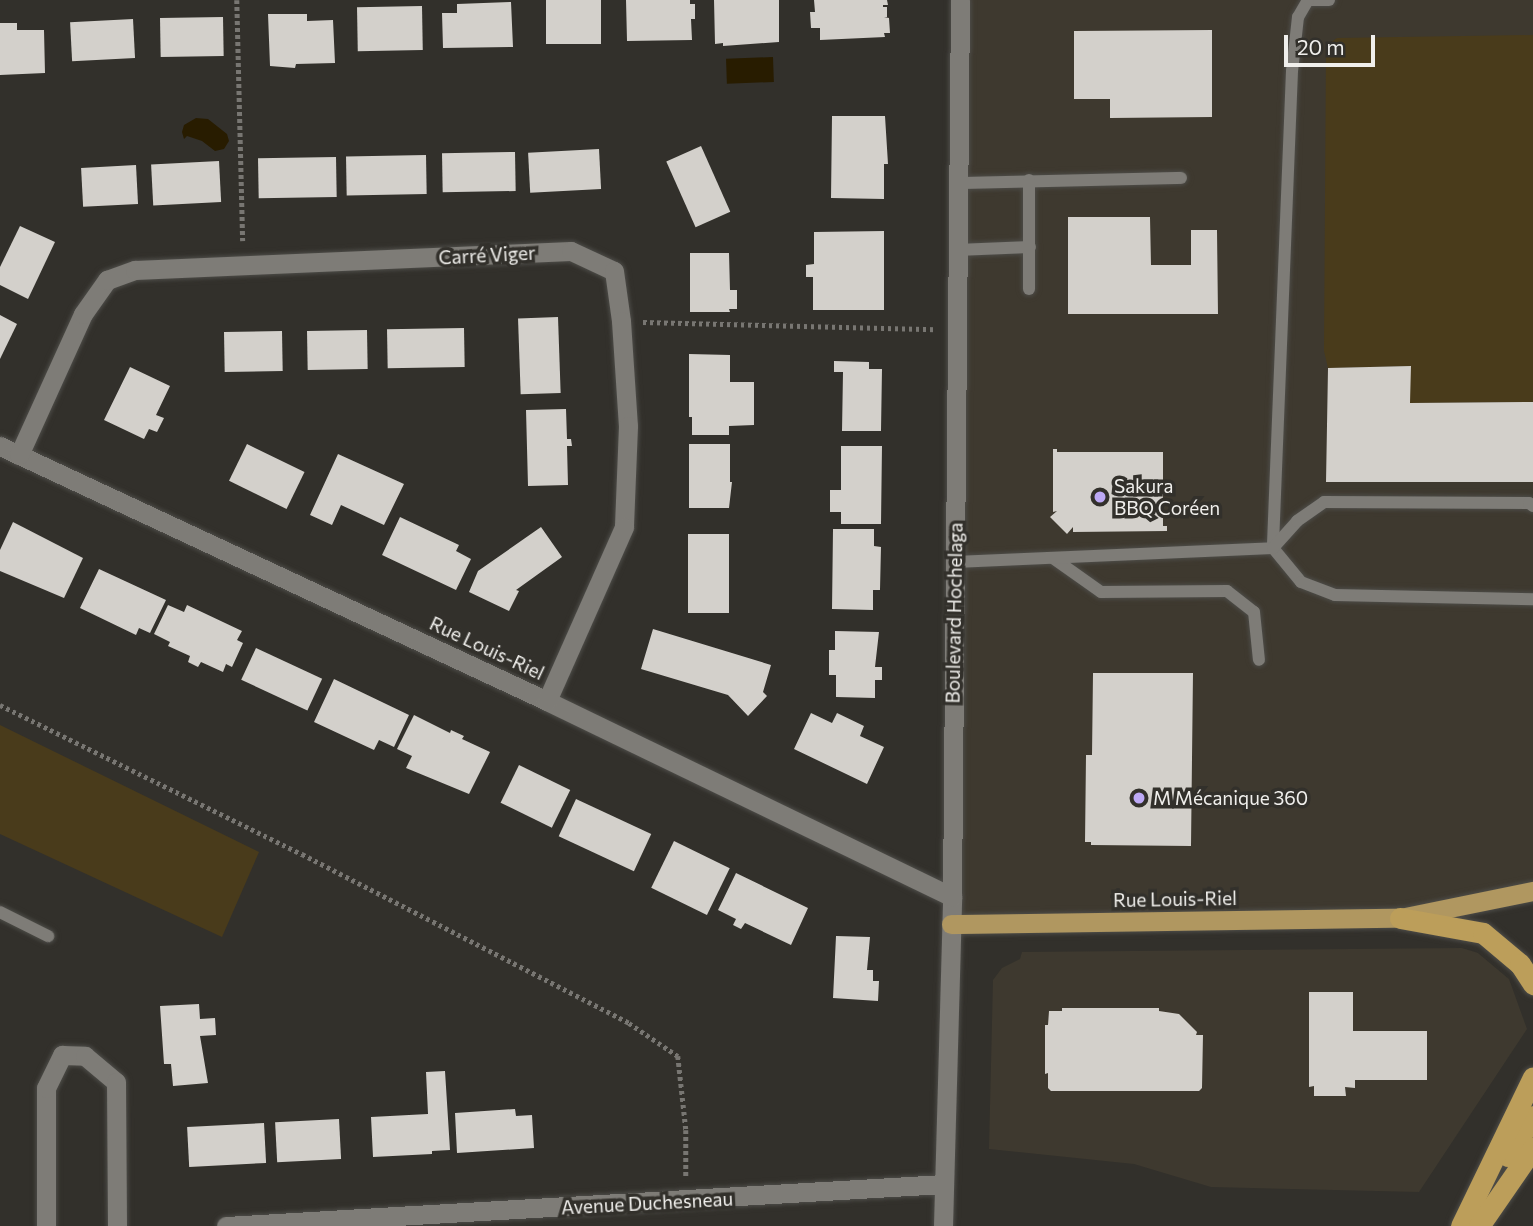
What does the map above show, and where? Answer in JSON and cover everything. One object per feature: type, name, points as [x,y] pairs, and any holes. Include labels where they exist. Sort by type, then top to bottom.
[{"type":"highway","name":"Rue Louis-Riel","points":[[951,924],[1400,918],[1533,891]]},
{"type":"highway","points":[[1400,918],[1483,933],[1520,964],[1533,984]]},
{"type":"highway","points":[[1462,1226],[1533,1077]]},
{"type":"highway","points":[[1462,1226],[1533,1116]]},
{"type":"highway","points":[[1479,1226],[1533,1149]]},
{"type":"street","name":"Boulevard Hochelaga","points":[[943,1226],[952,897],[960,0]]},
{"type":"street","name":"Carré Viger","points":[[19,455],[83,314],[107,280],[135,270],[571,251],[614,271],[621,321],[628,426],[624,527],[547,701]]},
{"type":"street","name":"Rue Louis-Riel","points":[[0,446],[547,701],[952,897]]},
{"type":"street","points":[[46,1226],[46,1088],[62,1055],[85,1056],[116,1082],[117,1226]]},
{"type":"street","name":"Avenue Duchesneau","points":[[226,1226],[690,1201],[943,1184]]},
{"type":"lane","points":[[1329,0],[1308,0],[1298,17],[1292,71],[1273,548],[1301,582],[1335,595],[1533,599]]},
{"type":"lane","points":[[958,183],[1181,178]]},
{"type":"lane","points":[[1028,289],[1029,180]]},
{"type":"lane","points":[[957,250],[1030,247]]},
{"type":"lane","points":[[955,562],[1273,548],[1297,521],[1324,502],[1529,503],[1533,506]]},
{"type":"lane","points":[[1053,558],[1101,592],[1227,591],[1254,611],[1259,660]]},
{"type":"lane","points":[[0,912],[48,936]]},
{"type":"path","points":[[237,0],[244,267]]},
{"type":"path","points":[[621,321],[956,329]]},
{"type":"path","points":[[0,705],[363,885],[629,1023],[678,1056],[686,1130],[684,1165],[690,1201]]},
{"type":"shaded area","points":[[960,0],[1533,0],[1533,891],[1400,918],[951,924]]},
{"type":"shaded area","points":[[1533,35],[1533,402],[1410,403],[1410,366],[1328,368],[1324,351],[1326,46],[1337,38]]},
{"type":"shaded area","points":[[773,57],[774,82],[727,84],[726,59]]},
{"type":"shaded area","points":[[196,118],[208,119],[227,134],[229,141],[224,149],[215,151],[202,141],[187,136],[184,139],[184,125]]},
{"type":"shaded area","points":[[0,725],[259,852],[222,937],[0,834]]},
{"type":"shaded area","points":[[1462,948],[1478,953],[1509,979],[1527,1029],[1419,1192],[1211,1187],[1134,1164],[989,1149],[993,980],[1002,968],[1020,959],[1022,952]]},
{"type":"building","points":[[546,0],[601,0],[601,44],[546,44]]},
{"type":"building","points":[[626,0],[690,0],[690,4],[695,4],[695,19],[691,19],[692,40],[627,41]]},
{"type":"building","points":[[714,0],[779,0],[779,42],[723,46],[723,43],[715,44]]},
{"type":"building","points":[[814,0],[887,0],[888,5],[883,7],[887,7],[887,17],[884,17],[889,18],[890,33],[884,33],[885,37],[820,40],[820,28],[811,28],[810,12],[815,12]]},
{"type":"building","points":[[511,2],[513,47],[443,48],[442,13],[457,13],[457,4]]},
{"type":"building","points":[[422,6],[423,50],[358,51],[357,7]]},
{"type":"building","points":[[268,14],[307,14],[307,21],[333,20],[335,63],[296,64],[295,68],[270,66]]},
{"type":"building","points":[[223,17],[224,56],[161,57],[160,18]]},
{"type":"building","points":[[133,19],[135,58],[72,61],[70,22]]},
{"type":"building","points":[[0,23],[17,23],[17,30],[44,30],[45,73],[0,75]]},
{"type":"building","points":[[1212,30],[1212,117],[1110,118],[1110,99],[1074,99],[1074,31]]},
{"type":"building","points":[[832,116],[885,116],[888,164],[884,164],[884,199],[831,198]]},
{"type":"building","points":[[701,146],[730,212],[696,227],[666,161]]},
{"type":"building","points":[[599,149],[601,189],[530,193],[528,153]]},
{"type":"building","points":[[515,152],[516,191],[443,192],[442,153]]},
{"type":"building","points":[[426,155],[427,194],[347,195],[346,156]]},
{"type":"building","points":[[336,157],[337,197],[259,198],[258,158]]},
{"type":"building","points":[[219,161],[221,202],[153,206],[151,165]]},
{"type":"building","points":[[136,165],[138,204],[83,207],[81,168]]},
{"type":"building","points":[[1068,217],[1150,217],[1151,265],[1191,265],[1191,230],[1217,230],[1218,314],[1068,314]]},
{"type":"building","points":[[20,226],[55,242],[28,299],[0,285],[0,267]]},
{"type":"building","points":[[884,231],[884,310],[813,310],[813,277],[806,277],[806,265],[814,264],[814,232]]},
{"type":"building","points":[[690,253],[729,253],[730,290],[737,290],[737,309],[729,309],[730,312],[690,312]]},
{"type":"building","points":[[0,315],[17,324],[0,359]]},
{"type":"building","points":[[558,317],[561,393],[521,394],[518,318]]},
{"type":"building","points":[[464,328],[465,367],[388,368],[387,329]]},
{"type":"building","points":[[367,330],[368,369],[308,370],[307,331]]},
{"type":"building","points":[[282,331],[283,371],[225,372],[224,332]]},
{"type":"building","points":[[689,354],[730,355],[730,382],[754,382],[754,425],[729,426],[729,435],[692,435],[692,417],[689,417]]},
{"type":"building","points":[[834,361],[869,362],[869,369],[882,369],[881,431],[842,431],[843,372],[834,372]]},
{"type":"building","points":[[1411,366],[1410,403],[1533,402],[1533,482],[1326,482],[1328,368]]},
{"type":"building","points":[[130,367],[170,386],[156,415],[164,418],[157,432],[149,429],[144,439],[104,420]]},
{"type":"building","points":[[566,409],[567,439],[571,439],[572,446],[567,446],[568,485],[528,486],[526,410]]},
{"type":"building","points":[[247,444],[305,472],[287,509],[229,481]]},
{"type":"building","points":[[689,444],[730,444],[732,482],[729,508],[689,508]]},
{"type":"building","points":[[841,446],[882,446],[881,524],[841,524],[841,512],[830,512],[830,490],[841,490]]},
{"type":"building","points":[[1053,449],[1057,449],[1057,452],[1163,452],[1163,484],[1174,484],[1175,495],[1163,495],[1163,526],[1167,526],[1167,531],[1073,532],[1073,527],[1067,534],[1050,517],[1057,511],[1053,512]]},
{"type":"building","points":[[338,454],[404,484],[384,525],[341,505],[332,525],[310,515]]},
{"type":"building","points":[[400,517],[459,545],[456,551],[471,559],[456,590],[382,555]]},
{"type":"building","points":[[13,522],[83,558],[64,598],[0,571],[0,550]]},
{"type":"building","points":[[541,527],[562,557],[516,590],[519,591],[509,611],[469,592],[478,571]]},
{"type":"building","points":[[833,529],[874,529],[874,546],[881,547],[880,590],[873,590],[873,610],[832,609]]},
{"type":"building","points":[[688,534],[729,534],[729,613],[688,613]]},
{"type":"building","points":[[99,569],[166,600],[150,633],[139,628],[136,635],[80,608]]},
{"type":"building","points":[[168,605],[184,612],[187,605],[242,631],[237,640],[243,643],[232,667],[226,664],[223,672],[201,662],[198,667],[188,662],[190,656],[168,646],[170,642],[154,634]]},
{"type":"building","points":[[653,629],[771,665],[763,692],[767,696],[748,716],[728,695],[641,669]]},
{"type":"building","points":[[835,631],[879,632],[875,667],[882,667],[882,680],[875,680],[875,698],[836,697],[836,675],[829,675],[829,650],[835,650]]},
{"type":"building","points":[[256,648],[322,679],[307,711],[241,680]]},
{"type":"building","name":"M Mécanique 360","points":[[1093,673],[1193,673],[1191,846],[1091,845],[1091,842],[1085,842],[1086,755],[1092,755]]},
{"type":"building","points":[[334,679],[409,715],[394,747],[379,740],[374,750],[314,722]]},
{"type":"building","points":[[811,713],[832,723],[837,713],[864,726],[860,736],[884,747],[867,784],[794,749]]},
{"type":"building","points":[[414,715],[450,733],[451,730],[464,736],[462,739],[490,752],[469,794],[406,768],[412,756],[397,749]]},
{"type":"building","points":[[519,765],[570,790],[552,828],[501,803]]},
{"type":"building","points":[[576,799],[651,834],[634,871],[559,836]]},
{"type":"building","points":[[674,841],[730,868],[707,915],[651,888]]},
{"type":"building","points":[[736,873],[808,908],[791,945],[745,923],[741,929],[733,925],[736,919],[718,910]]},
{"type":"building","points":[[836,936],[870,937],[867,970],[873,970],[873,981],[879,981],[878,1001],[833,998]]},
{"type":"building","points":[[1309,992],[1353,992],[1353,1031],[1427,1031],[1427,1080],[1355,1080],[1355,1088],[1345,1087],[1346,1096],[1314,1096],[1314,1086],[1309,1087]]},
{"type":"building","points":[[199,1004],[200,1019],[215,1018],[216,1035],[200,1036],[208,1083],[173,1086],[171,1064],[164,1064],[160,1006]]},
{"type":"building","points":[[1062,1008],[1159,1008],[1159,1011],[1179,1014],[1197,1032],[1196,1035],[1203,1035],[1202,1088],[1199,1091],[1051,1091],[1048,1088],[1048,1073],[1045,1074],[1045,1025],[1048,1025],[1049,1011],[1062,1011]]},
{"type":"building","points":[[445,1071],[450,1150],[432,1151],[432,1154],[373,1157],[371,1117],[428,1114],[426,1072]]},
{"type":"building","points":[[515,1109],[516,1116],[532,1115],[534,1148],[457,1153],[455,1113]]},
{"type":"building","points":[[339,1119],[341,1159],[277,1162],[275,1122]]},
{"type":"building","points":[[264,1123],[266,1163],[189,1167],[187,1127]]},
{"type":"place","name":"Sakura BBQ Coréen","points":[[1100,497]]},
{"type":"place","name":"M Mécanique 360","points":[[1139,798]]}]
